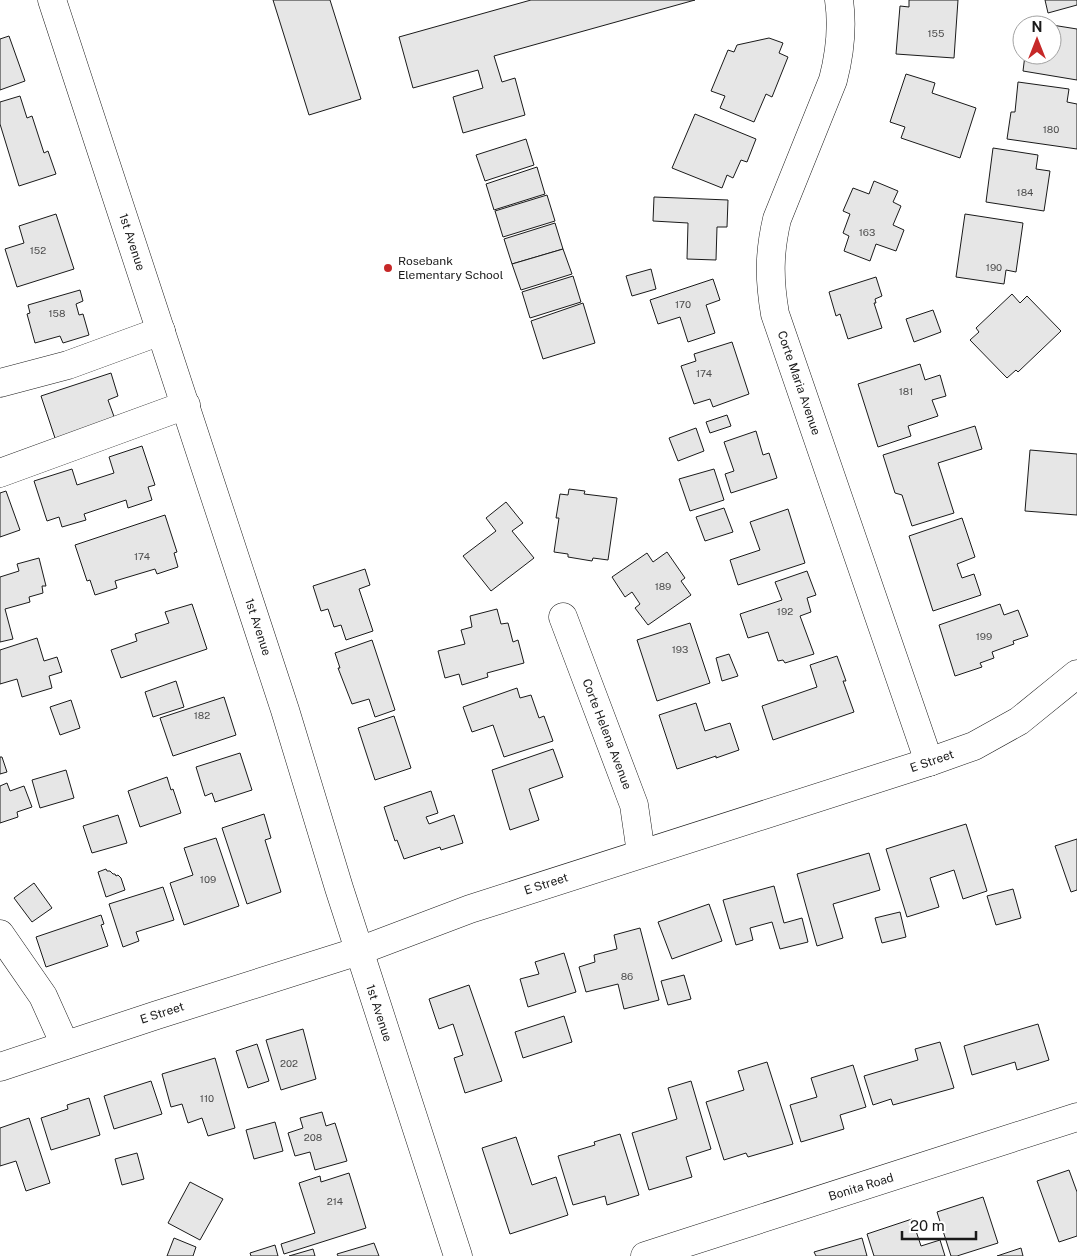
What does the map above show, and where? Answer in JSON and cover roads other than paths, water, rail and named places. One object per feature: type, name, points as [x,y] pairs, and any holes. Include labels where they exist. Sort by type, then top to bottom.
[{"type":"street","name":"1st Avenue","points":[[52,0],[305,774],[359,951],[458,1256]]},
{"type":"street","name":"Corte Maria Avenue","points":[[839,0],[842,26],[838,63],[834,80],[777,219],[770,263],[771,289],[778,322],[929,762]]},
{"type":"street","points":[[0,384],[68,365],[161,331]]},
{"type":"street","points":[[0,473],[186,406]]},
{"type":"street","name":"Corte Helena Avenue","points":[[563,617],[634,805],[641,853]]},
{"type":"street","name":"E Street","points":[[0,1068],[65,1045],[359,951],[470,909],[974,746],[1019,721],[1077,674]]},
{"type":"street","points":[[0,934],[43,996],[65,1045]]},
{"type":"street","name":"Bonita Road","points":[[645,1256],[1077,1117]]},
{"type":"place","name":"Rosebank Elementary School","points":[[388,268]]}]
